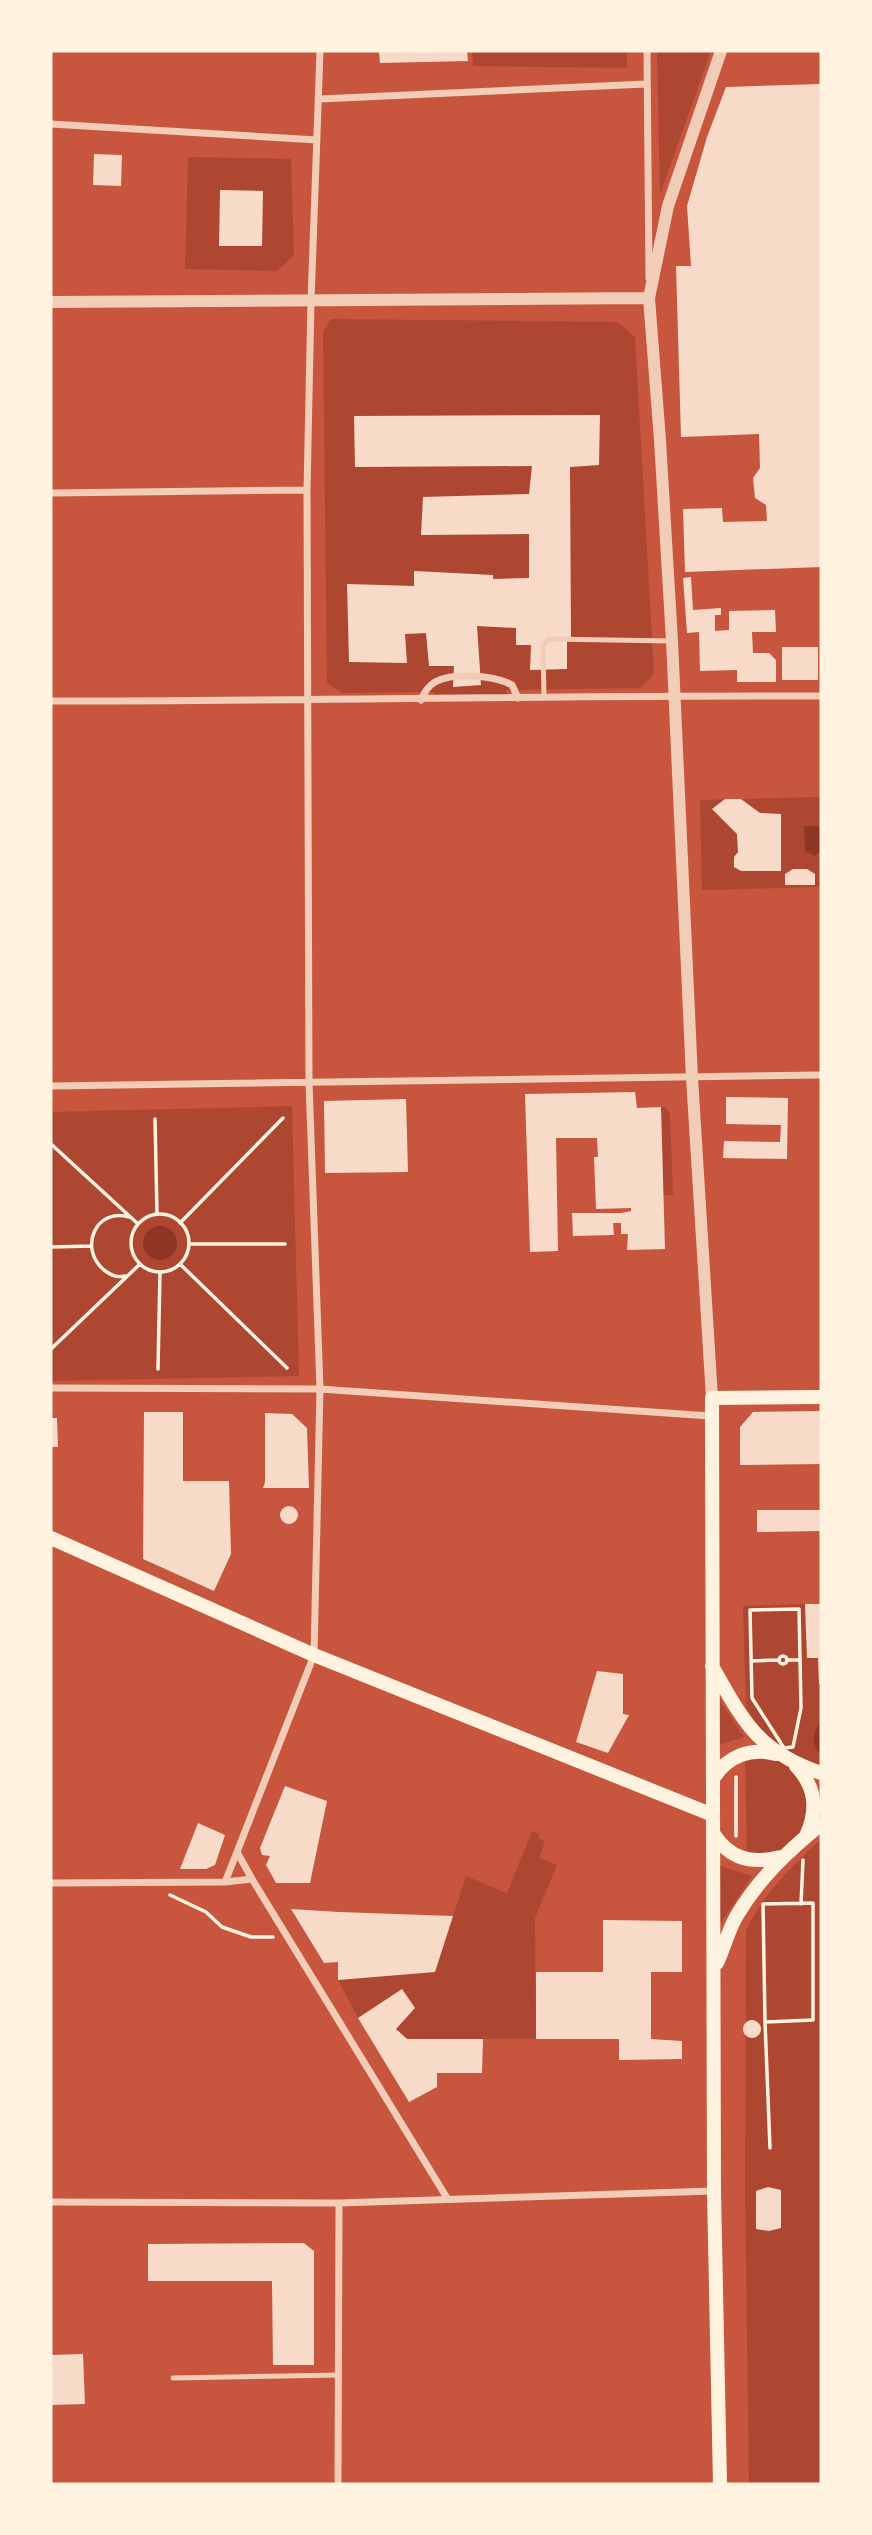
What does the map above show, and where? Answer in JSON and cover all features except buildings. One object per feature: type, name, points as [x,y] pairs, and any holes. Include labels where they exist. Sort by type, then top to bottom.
[{"type":"main road","points":[[720,2484],[714,2191],[710,1416],[712,1398],[821,1397]]},
{"type":"main road","points":[[51,1538],[314,1655],[713,1815]]},
{"type":"main road","points":[[712,1664],[736,1709],[757,1736],[806,1776],[814,1800],[812,1823],[805,1838]]},
{"type":"main road","points":[[713,1779],[719,1769],[734,1757],[761,1751],[778,1754]]},
{"type":"main road","points":[[794,1764],[821,1773]]},
{"type":"main road","points":[[714,1970],[735,1918],[757,1886],[781,1857],[794,1849],[821,1824]]},
{"type":"main road","points":[[713,1833],[725,1849],[738,1856],[759,1862],[781,1857]]},
{"type":"street","points":[[225,1882],[314,1655],[320,1389],[309,1082],[307,491],[320,51]]},
{"type":"street","points":[[647,51],[649,298],[672,641],[692,1078],[712,1398]]},
{"type":"street","points":[[649,298],[668,206],[721,51]]},
{"type":"street","points":[[320,99],[646,84]]},
{"type":"street","points":[[51,124],[317,140]]},
{"type":"street","points":[[51,302],[649,298]]},
{"type":"street","points":[[51,493],[307,491]]},
{"type":"street","points":[[421,700],[425,691],[434,683],[447,678],[482,677],[493,677],[512,685],[518,698]]},
{"type":"street","points":[[51,701],[821,696]]},
{"type":"street","points":[[51,1086],[821,1075]]},
{"type":"street","points":[[51,1388],[320,1389],[710,1416]]},
{"type":"street","points":[[237,1852],[447,2198]]},
{"type":"street","points":[[51,1883],[252,1880]]},
{"type":"street","points":[[51,2202],[339,2203],[714,2191]]},
{"type":"street","points":[[338,2484],[339,2203]]},
{"type":"lane","points":[[544,698],[543,645],[549,639],[672,641]]},
{"type":"lane","points":[[173,2378],[339,2375]]},
{"type":"path","points":[[180,1223],[283,1118]]},
{"type":"path","points":[[155,1119],[157,1214]]},
{"type":"path","points":[[51,1144],[138,1224]]},
{"type":"path","points":[[157,1214],[167,1214],[180,1223],[187,1233],[188,1251],[180,1264],[169,1271],[151,1271],[139,1264],[131,1250],[133,1230],[147,1216],[157,1214]]},
{"type":"path","points":[[128,1275],[119,1278],[103,1269],[96,1262],[91,1245],[94,1233],[108,1218],[118,1215],[131,1218]]},
{"type":"path","points":[[189,1244],[285,1244]]},
{"type":"path","points":[[51,1247],[91,1245]]},
{"type":"path","points":[[51,1349],[139,1264]]},
{"type":"path","points":[[180,1264],[287,1368]]},
{"type":"path","points":[[158,1369],[160,1272]]},
{"type":"path","points":[[799,1609],[801,1708],[793,1747],[784,1748],[752,1698],[751,1661],[750,1610],[799,1609]]},
{"type":"path","points":[[751,1661],[779,1660],[784,1664],[787,1660],[800,1660]]},
{"type":"path","points":[[736,1765],[736,1848]]},
{"type":"path","points":[[801,1903],[804,1857]]},
{"type":"path","points":[[168,1895],[206,1912],[222,1927],[251,1937],[274,1937]]},
{"type":"path","points":[[765,2022],[813,2020],[813,1903],[763,1904],[765,2022],[769,2148]]},
{"type":"shaded area","points":[[472,51],[627,51],[627,68],[473,66]]},
{"type":"shaded area","points":[[657,51],[711,51],[660,194]]},
{"type":"shaded area","points":[[188,157],[291,159],[294,255],[277,271],[185,269]]},
{"type":"shaded area","points":[[331,319],[618,322],[635,337],[654,674],[640,688],[505,690],[509,698],[430,700],[435,692],[342,693],[327,683],[323,331]]},
{"type":"shaded area","points":[[821,797],[821,887],[702,890],[700,800]]},
{"type":"shaded area","points":[[804,826],[821,826],[821,850],[815,856],[805,851]]},
{"type":"shaded area","points":[[292,1106],[299,1376],[51,1381],[51,1112]]},
{"type":"shaded area","points":[[661,1107],[665,1107],[670,1114],[673,1195],[663,1195]]},
{"type":"shaded area","points":[[160,1226],[172,1231],[177,1243],[172,1255],[160,1260],[148,1255],[143,1243],[148,1231]]},
{"type":"shaded area","points":[[805,1604],[807,1658],[818,1658],[821,1684],[821,1767],[798,1759],[761,1733],[746,1707],[743,1606]]},
{"type":"shaded area","points":[[720,1701],[744,1737],[718,1745]]},
{"type":"shaded area","points":[[821,1722],[821,1755],[815,1747],[814,1738],[815,1730]]},
{"type":"shaded area","points":[[745,1757],[779,1759],[793,1768],[810,1798],[804,1831],[779,1853],[747,1855]]},
{"type":"shaded area","points":[[532,1831],[545,1841],[539,1858],[557,1865],[535,1918],[536,2039],[407,2039],[396,2029],[415,2008],[402,1989],[358,2018],[338,1980],[435,1972],[466,1876],[507,1893]]},
{"type":"shaded area","points":[[821,1839],[821,2484],[749,2484],[745,2191],[746,1931],[770,1892]]},
{"type":"shaded area","points":[[717,1865],[752,1876],[720,1924]]}]
